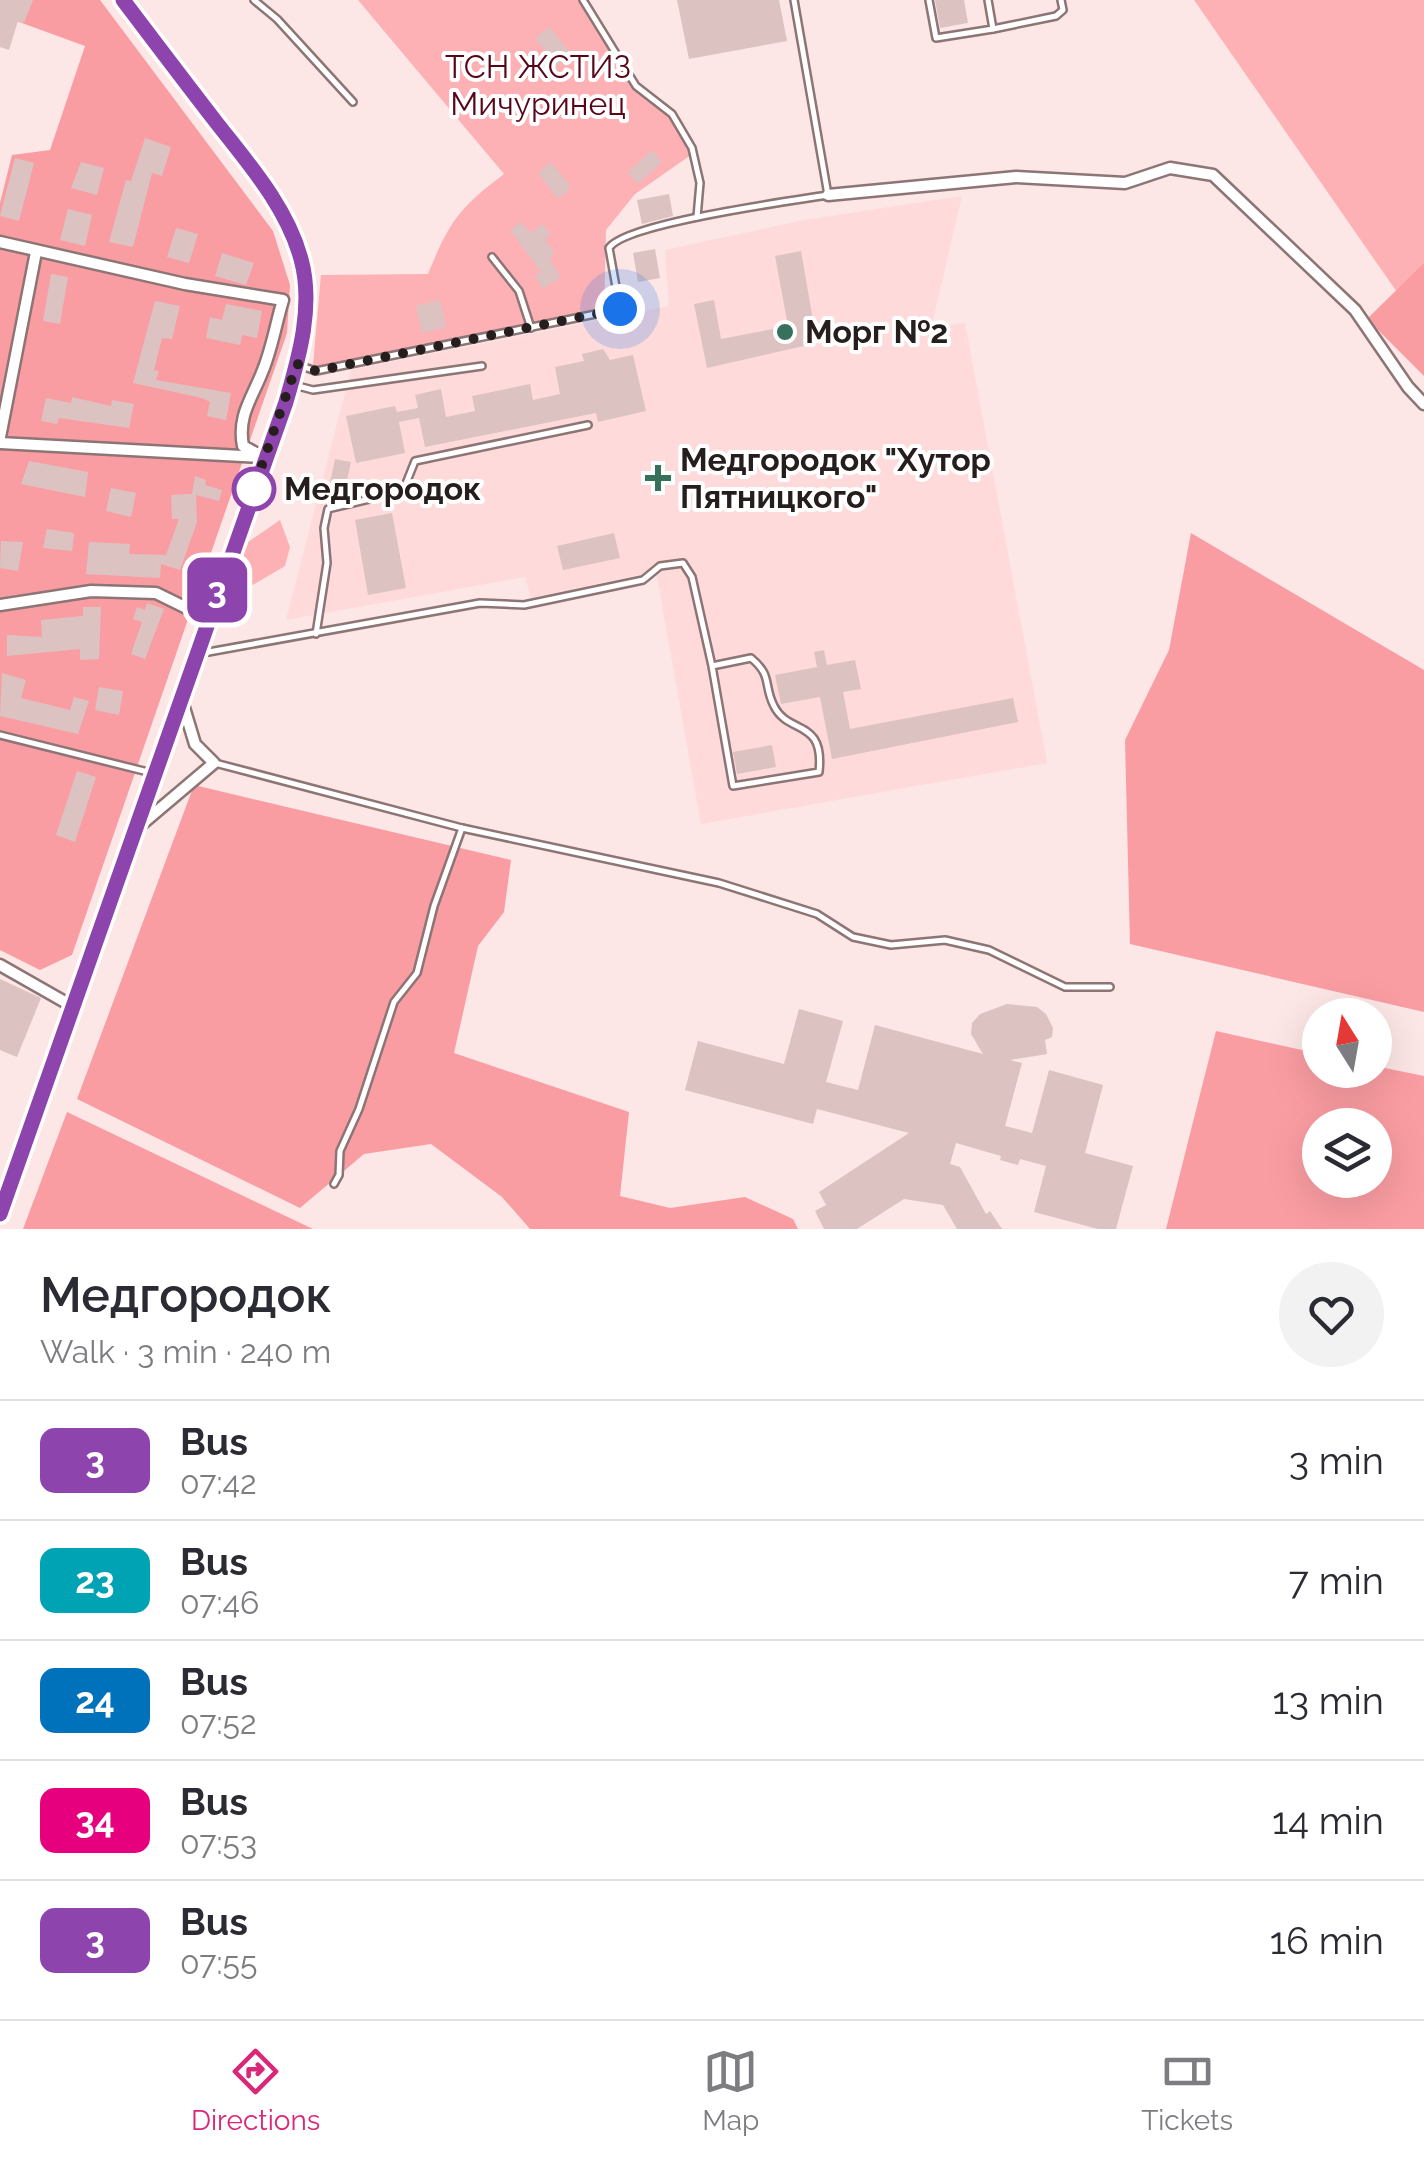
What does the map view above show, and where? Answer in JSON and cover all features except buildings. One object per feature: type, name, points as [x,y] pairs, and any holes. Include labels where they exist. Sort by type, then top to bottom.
[{"type":"main road","points":[[0,1214],[291,384],[306,298],[301,259],[284,218],[259,178],[123,0]]},
{"type":"street","points":[[828,195],[1016,177],[1125,183],[1170,168],[1212,175],[1355,310],[1424,404]]},
{"type":"street","points":[[0,242],[282,300],[263,371],[247,401],[240,431],[244,446],[265,458]]},
{"type":"street","points":[[36,252],[0,440],[265,458]]},
{"type":"street","points":[[0,605],[91,592],[156,593],[207,618]]},
{"type":"street","points":[[133,832],[214,763],[196,744],[181,695]]},
{"type":"street","points":[[0,965],[72,1006]]},
{"type":"lane","points":[[254,0],[353,102]]},
{"type":"lane","points":[[583,0],[636,86],[672,114],[692,148],[700,183],[696,217]]},
{"type":"lane","points":[[297,364],[316,371],[620,309],[609,258],[613,242],[696,217],[828,195],[794,0]]},
{"type":"lane","points":[[929,0],[936,38],[1056,16],[1063,10],[1061,0]]},
{"type":"lane","points":[[988,0],[993,28]]},
{"type":"lane","points":[[492,257],[519,291],[531,328]]},
{"type":"lane","points":[[291,384],[313,390],[482,366]]},
{"type":"lane","points":[[316,634],[327,563],[324,528],[328,509],[403,492],[415,462],[588,425]]},
{"type":"lane","points":[[196,651],[218,652],[480,603],[524,605],[643,580],[660,566],[682,563],[692,576],[733,786],[818,772],[820,756],[814,738],[774,706],[764,668],[751,658],[712,666]]},
{"type":"lane","points":[[0,735],[154,773]]},
{"type":"lane","points":[[214,763],[462,828],[719,883],[816,914],[852,937],[891,945],[945,940],[990,950],[1065,987],[1110,987]]},
{"type":"lane","points":[[334,1184],[339,1175],[340,1152],[359,1109],[394,1002],[417,973],[434,906],[462,828]]},
{"type":"shaded area","points":[[0,0],[100,0],[273,231],[290,285],[287,333],[72,955],[40,970],[0,950],[0,203],[12,155],[50,150],[85,46],[0,15]]},
{"type":"shaded area","name":"Медгородок \"Хутор Пятницкого\"","points":[[962,196],[931,328],[965,323],[1047,763],[701,824],[656,571],[531,598],[525,577],[286,620],[351,370],[669,306],[665,250],[804,220]]},
{"type":"shaded area","points":[[1424,263],[1424,376],[1367,319]]},
{"type":"shaded area","points":[[1191,533],[1424,670],[1424,1012],[1392,1005],[1392,998],[1363,998],[1130,944],[1125,740],[1169,650]]},
{"type":"shaded area","points":[[194,785],[511,860],[504,912],[478,946],[454,1053],[629,1112],[620,1196],[670,1208],[745,1197],[793,1219],[798,1229],[530,1229],[502,1197],[431,1144],[364,1154],[300,1208],[77,1099]]},
{"type":"shaded area","points":[[1216,1031],[1302,1050],[1302,1088],[1392,1088],[1392,1069],[1424,1076],[1424,1229],[1166,1229]]},
{"type":"shaded area","points":[[67,1112],[313,1229],[23,1229]]},
{"type":"green space","name":"ТСН ЖСТИЗ Мичуринец","points":[[358,0],[579,0],[634,88],[671,117],[691,155],[635,194],[606,230],[604,315],[312,376],[321,275],[428,274],[457,217],[504,174]]},
{"type":"green space","points":[[1194,0],[1424,0],[1424,331]]},
{"type":"green space","points":[[280,520],[290,547],[285,566],[244,590],[234,567],[235,551]]},
{"type":"bus line","name":"3","points":[[0,1214],[286,402],[297,364],[306,298],[301,259],[284,218],[259,178],[123,0]]},
{"type":"place","name":"Морг №2","points":[[785,332]]},
{"type":"place","name":"Медгородок \"Хутор Пятницкого\"","points":[[658,478]]},
{"type":"place","name":"Медгородок","points":[[254,489]]},
{"type":"route","points":[[254,489],[252,494],[297,364],[316,371],[620,309]]}]
